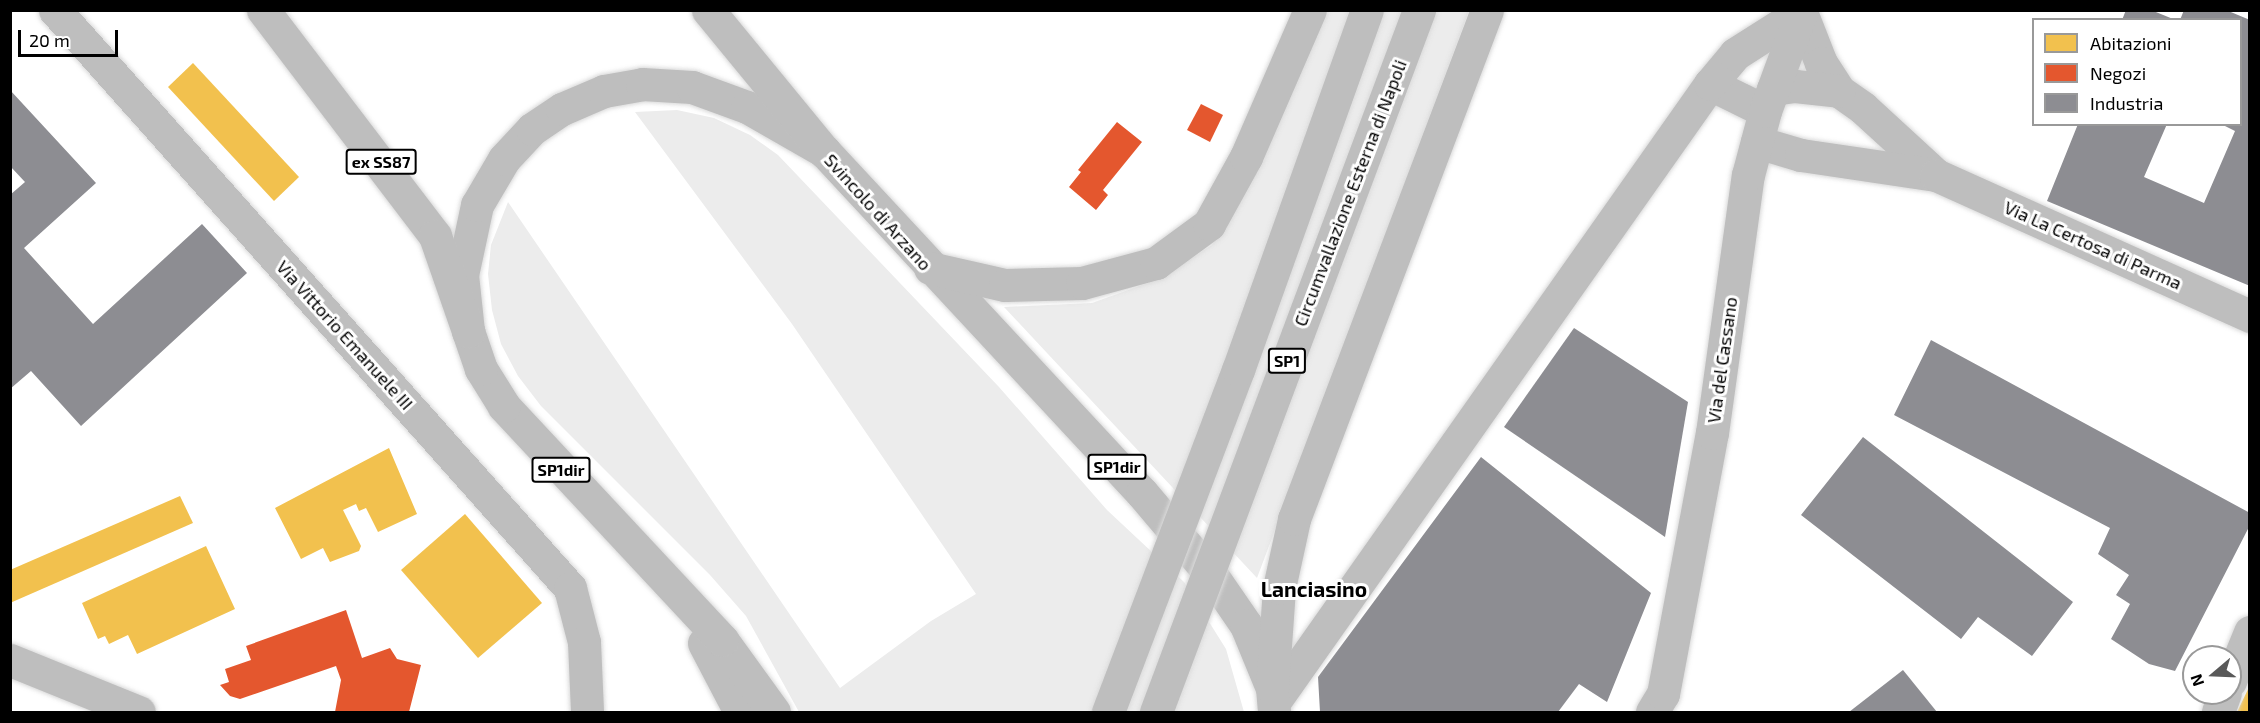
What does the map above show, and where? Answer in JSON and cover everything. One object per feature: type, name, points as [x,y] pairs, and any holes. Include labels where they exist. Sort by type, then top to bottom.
[{"type":"main road","name":"Via Vittorio Emanuele III","points":[[56,10],[570,588],[584,642],[586,697],[574,712]]},
{"type":"main road","name":"ex SS87","points":[[263,10],[435,236],[468,331]]},
{"type":"main road","points":[[708,10],[824,151]]},
{"type":"main road","points":[[930,268],[1005,285],[1071,283],[1156,263],[1209,224],[1246,157],[1310,10]]},
{"type":"main road","name":"SP1","points":[[1108,712],[1238,370],[1367,10]]},
{"type":"main road","name":"Circumvallazione Esterna di Napoli","points":[[1156,712],[1419,10]]},
{"type":"main road","points":[[1273,701],[1279,588],[1294,519],[1487,10]]},
{"type":"main road","points":[[1273,701],[1710,84],[1734,54],[1801,11]]},
{"type":"main road","name":"Via La Certosa di Parma","points":[[1801,11],[1821,63],[1839,91],[1863,108],[1936,175]]},
{"type":"main road","name":"Via del Cassano","points":[[1652,712],[1663,694],[1712,433],[1748,175],[1769,100],[1801,11]]},
{"type":"main road","name":"Svincolo di Arzano","points":[[774,712],[722,640],[504,406],[481,369],[468,331],[462,275],[477,205],[504,159],[532,129],[562,109],[604,91],[642,84],[692,87],[747,107],[824,151],[930,268],[1142,493],[1213,577],[1246,625],[1273,701]]},
{"type":"main road","points":[[1710,84],[1769,100]]},
{"type":"main road","name":"Via La Certosa di Parma","points":[[1769,100],[1806,86],[1839,91]]},
{"type":"main road","name":"Via La Certosa di Parma","points":[[1757,142],[1801,155],[1936,175],[2250,316]]},
{"type":"main road","points":[[679,594],[740,712]]},
{"type":"main road","points":[[2242,652],[2250,632]]},
{"type":"main road","points":[[10,660],[132,711]]},
{"type":"shaded area","points":[[1322,11],[1469,11],[1257,578],[1004,307],[1092,303],[1159,279],[1212,245]]},
{"type":"shaded area","points":[[677,110],[714,118],[750,135],[778,155],[999,387],[1107,510],[1184,582],[1226,649],[1244,712],[799,712],[746,616],[710,575],[541,406],[518,376],[501,344],[492,310],[488,274],[491,245],[508,202],[840,688],[931,621],[976,594],[792,324],[635,112]]},
{"type":"building: Abitazioni","points":[[193,63],[299,177],[274,201],[168,87]]},
{"type":"building: Abitazioni","points":[[389,448],[417,514],[378,532],[366,508],[359,511],[356,504],[343,510],[361,546],[359,551],[330,562],[323,548],[301,559],[275,508]]},
{"type":"building: Abitazioni","points":[[180,496],[193,523],[10,603],[10,570]]},
{"type":"building: Abitazioni","points":[[465,514],[542,603],[478,658],[401,570]]},
{"type":"building: Abitazioni","points":[[206,546],[235,609],[137,654],[128,635],[109,644],[105,636],[98,639],[82,603]]},
{"type":"building: Abitazioni","points":[[2250,685],[2250,712],[2237,712]]},
{"type":"building: Negozi","points":[[1201,104],[1223,115],[1210,142],[1187,130]]},
{"type":"building: Negozi","points":[[1117,122],[1142,142],[1103,190],[1108,195],[1096,210],[1069,187],[1081,172],[1078,170]]},
{"type":"building: Negozi","points":[[346,610],[362,658],[390,648],[397,659],[421,665],[409,712],[335,712],[341,680],[336,666],[240,699],[230,696],[220,685],[229,682],[225,669],[251,660],[246,646]]},
{"type":"building: Industria","points":[[2126,10],[2151,10],[2171,18],[2123,18]]},
{"type":"building: Industria","points":[[2184,10],[2226,10],[2250,20],[2250,286],[2047,201],[2077,126],[2166,126],[2144,177],[2204,203],[2235,131],[2225,126],[2242,126],[2242,18],[2181,18]]},
{"type":"building: Industria","points":[[10,90],[96,183],[24,248],[93,324],[202,224],[247,273],[81,426],[31,371],[10,389],[10,195],[25,182],[10,166]]},
{"type":"building: Industria","points":[[1574,328],[1688,402],[1665,537],[1504,427]]},
{"type":"building: Industria","points":[[1931,340],[2250,513],[2250,525],[2188,645],[2182,645],[2182,657],[2175,671],[2149,664],[2111,639],[2130,604],[2116,595],[2129,575],[2098,554],[2110,528],[1894,415]]},
{"type":"building: Industria","points":[[1863,437],[2073,602],[2032,656],[1978,617],[1961,639],[1801,515]]},
{"type":"building: Industria","points":[[1481,457],[1651,593],[1607,702],[1579,684],[1558,712],[1320,712],[1318,677]]},
{"type":"building: Industria","points":[[1903,670],[1937,712],[1849,712]]},
{"type":"district","name":"Lanciasino","points":[[1314,589]]}]
